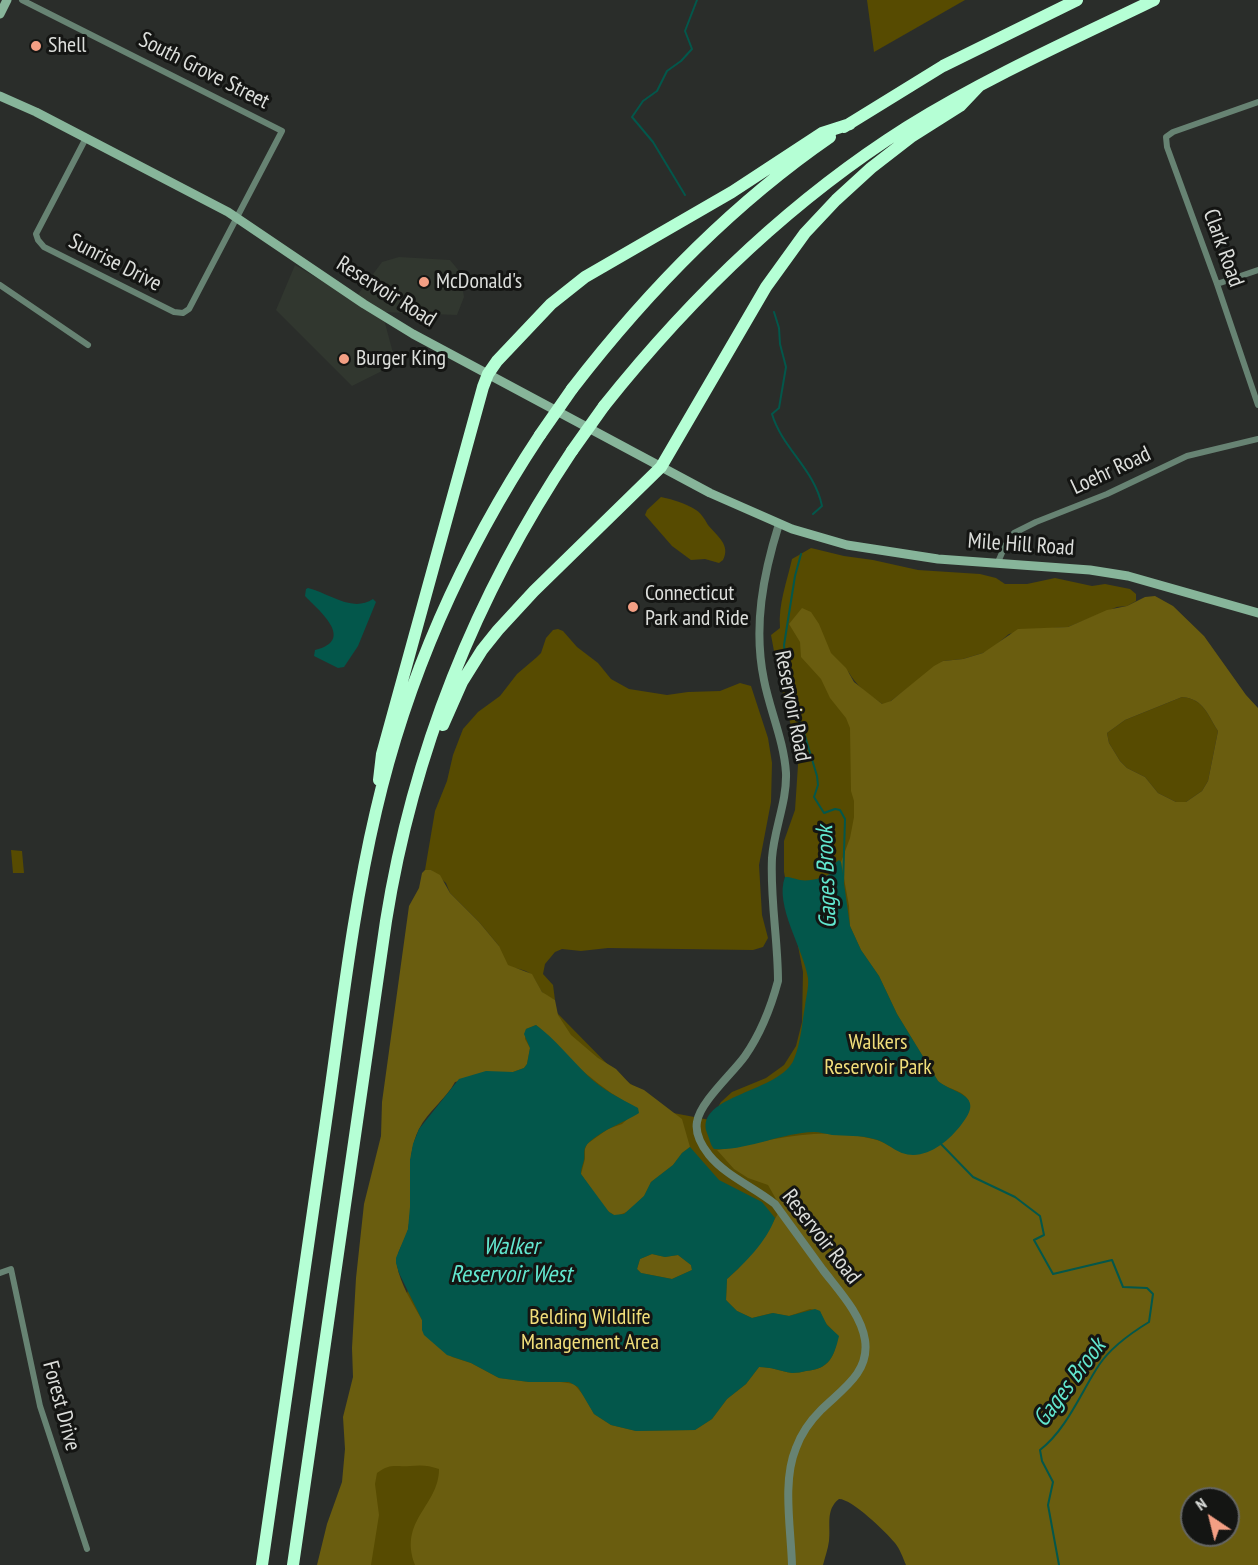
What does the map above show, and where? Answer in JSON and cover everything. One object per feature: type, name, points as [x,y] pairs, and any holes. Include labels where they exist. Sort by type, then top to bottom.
[{"type":"highway","points":[[262,1565],[368,849],[380,793],[410,694],[442,611],[482,531],[540,435],[572,389],[630,317],[684,260],[734,213],[850,124],[943,66],[1077,0]]},
{"type":"highway","points":[[293,1565],[389,903],[404,828],[429,744],[462,654],[489,594],[521,534],[572,451],[604,406],[657,342],[736,260],[781,221],[832,180],[880,146],[979,86],[1154,0]]},
{"type":"highway","points":[[429,744],[442,726],[469,670],[498,630],[661,467],[766,287],[805,233],[871,168],[910,137],[960,106],[979,86]]},
{"type":"highway","points":[[380,793],[378,772],[382,754],[488,374],[496,361],[541,314],[585,277],[732,192],[822,133],[850,124]]},
{"type":"main road","points":[[0,12],[7,0]]},
{"type":"main road","name":"Reservoir Road","points":[[0,96],[86,138],[238,218],[386,318],[725,501],[779,524]]},
{"type":"main road","name":"Mile Hill Road","points":[[779,524],[818,537],[885,552],[938,559],[1090,570],[1128,576],[1258,613]]},
{"type":"street","name":"South Grove Street","points":[[22,0],[282,130],[238,218]]},
{"type":"street","name":"Clark Road","points":[[1258,102],[1173,132],[1166,137],[1167,147],[1258,405]]},
{"type":"street","name":"Sunrise Drive","points":[[86,138],[36,234],[44,247],[174,312],[183,313],[189,309],[238,218]]},
{"type":"street","points":[[1217,284],[1258,270]]},
{"type":"street","points":[[0,285],[88,345]]},
{"type":"street","name":"Loehr Road","points":[[998,562],[1014,533],[1025,527],[1107,494],[1187,456],[1258,439]]},
{"type":"street","name":"Reservoir Road","points":[[779,524],[769,556],[761,596],[760,630],[763,674],[781,741],[786,774],[772,859],[778,981],[774,998],[753,1044],[735,1069],[705,1103],[696,1122],[702,1145],[717,1164],[760,1191],[775,1204],[848,1303],[861,1324],[866,1342],[862,1365],[853,1382],[817,1415],[796,1447],[790,1468],[792,1565]]},
{"type":"street","name":"Forest Drive","points":[[0,1273],[11,1269],[40,1406],[87,1549]]},
{"type":"shaded area","points":[[399,257],[450,260],[460,272],[464,297],[457,315],[382,312],[396,364],[352,386],[276,310],[295,265],[354,300],[382,262]]},
{"type":"shaded area","points":[[1155,596],[1173,606],[1204,636],[1246,695],[1258,708],[1258,1565],[906,1565],[897,1545],[884,1531],[852,1504],[839,1499],[830,1513],[829,1541],[823,1565],[415,1565],[411,1549],[412,1536],[415,1525],[433,1493],[439,1469],[421,1465],[389,1467],[377,1473],[375,1484],[379,1515],[371,1565],[317,1565],[327,1524],[342,1482],[345,1449],[343,1417],[353,1377],[352,1348],[356,1278],[364,1204],[381,1136],[382,1102],[409,906],[419,888],[422,873],[425,870],[431,870],[440,875],[450,893],[499,946],[508,965],[532,974],[542,992],[555,1000],[558,1015],[571,1035],[598,1058],[616,1069],[630,1084],[644,1090],[682,1119],[690,1147],[673,1165],[651,1182],[644,1196],[629,1211],[614,1215],[605,1209],[581,1174],[585,1149],[587,1144],[608,1129],[622,1124],[638,1109],[585,1073],[536,1025],[526,1029],[525,1039],[530,1048],[524,1068],[455,1082],[419,1129],[414,1141],[410,1166],[408,1230],[397,1261],[407,1294],[423,1325],[452,1357],[471,1363],[499,1378],[574,1384],[594,1414],[611,1425],[636,1431],[695,1430],[712,1419],[727,1399],[746,1384],[759,1367],[792,1373],[820,1368],[832,1356],[838,1336],[824,1321],[820,1311],[810,1309],[789,1316],[772,1313],[752,1318],[737,1311],[726,1300],[727,1279],[765,1237],[781,1208],[768,1185],[748,1178],[734,1169],[717,1150],[794,1136],[832,1134],[877,1140],[902,1153],[969,1101],[963,1094],[938,1081],[897,1014],[879,976],[861,950],[850,926],[841,862],[850,838],[854,817],[854,801],[851,791],[850,728],[846,718],[830,698],[821,679],[801,657],[800,642],[789,624],[802,608],[811,612],[819,624],[831,653],[846,668],[854,682],[882,704],[891,701],[943,661],[963,659],[983,653],[1018,629],[1068,627],[1107,610],[1127,606],[1145,597]],"holes":[[[1182,697],[1200,704],[1208,713],[1218,731],[1208,781],[1202,791],[1186,802],[1176,802],[1158,793],[1145,777],[1127,768],[1109,743],[1107,733],[1125,720]]]},
{"type":"shaded area","points":[[652,1254],[665,1257],[678,1255],[691,1265],[692,1270],[672,1279],[641,1273],[637,1269],[640,1259]]},
{"type":"green space","points":[[867,0],[965,0],[874,52]]},
{"type":"green space","points":[[661,497],[675,500],[700,513],[724,545],[723,560],[719,563],[705,559],[691,560],[672,546],[645,515],[647,510]]},
{"type":"green space","name":"Belding Wildlife Management Area","points":[[811,548],[918,570],[980,574],[996,578],[1005,584],[1027,584],[1055,578],[1092,586],[1105,584],[1130,589],[1136,594],[1136,601],[1127,606],[1117,607],[1068,627],[1009,634],[983,653],[963,659],[943,661],[887,704],[882,704],[863,689],[848,671],[975,1096],[1258,1119],[1258,1565],[1058,1565],[913,1434],[476,1565],[335,1565],[499,946],[450,893],[446,883],[431,870],[425,870],[435,811],[463,729],[478,712],[500,696],[517,674],[541,653],[546,638],[553,630],[558,629],[598,663],[611,679],[629,689],[667,695],[720,691],[740,683],[751,686],[768,738],[772,763],[771,802],[759,865],[762,915],[768,938],[763,947],[753,950],[608,948],[581,951],[562,949],[555,952],[545,964],[543,974],[553,985],[555,1000],[543,993],[529,973],[513,968],[616,1073],[668,1112],[710,1120],[721,1102],[732,1092],[766,1078],[784,1065],[796,1046],[802,1022],[803,972],[784,872],[784,841],[795,810],[798,765],[771,635],[780,628],[782,602],[792,559]]},
{"type":"green space","points":[[1182,697],[1200,704],[1218,731],[1208,781],[1202,791],[1186,802],[1176,802],[1158,793],[1145,777],[1127,768],[1120,761],[1109,743],[1107,733],[1125,720]]},
{"type":"green space","points":[[11,850],[22,851],[24,873],[13,873]]},
{"type":"water","points":[[308,588],[349,603],[365,603],[373,599],[376,602],[358,646],[344,667],[338,668],[314,656],[315,650],[327,645],[333,639],[333,632],[325,616],[305,596]]},
{"type":"water","points":[[839,860],[850,926],[861,950],[879,976],[897,1014],[938,1081],[959,1092],[969,1101],[968,1115],[943,1143],[919,1154],[902,1153],[881,1141],[869,1138],[814,1132],[789,1135],[739,1147],[714,1149],[707,1133],[707,1120],[713,1110],[774,1079],[786,1070],[794,1059],[798,1046],[808,978],[783,901],[785,877],[813,880],[834,872],[835,863]]},
{"type":"water","name":"Walker Reservoir West","points":[[536,1025],[593,1080],[638,1108],[639,1113],[596,1137],[586,1146],[581,1174],[609,1212],[614,1215],[624,1214],[644,1196],[651,1182],[673,1165],[690,1147],[719,1180],[762,1202],[775,1218],[761,1243],[727,1279],[726,1300],[737,1311],[752,1318],[773,1313],[789,1316],[815,1309],[820,1311],[827,1325],[839,1336],[835,1350],[825,1365],[814,1370],[794,1373],[759,1367],[746,1384],[727,1399],[712,1419],[695,1430],[636,1431],[611,1425],[594,1414],[578,1387],[569,1382],[529,1382],[499,1378],[471,1363],[447,1355],[424,1335],[422,1320],[396,1263],[408,1229],[410,1160],[413,1144],[419,1129],[459,1079],[486,1071],[513,1072],[524,1068],[530,1048],[524,1034],[526,1029]],"holes":[[[652,1254],[665,1257],[678,1255],[691,1265],[692,1270],[672,1279],[641,1273],[637,1269],[640,1259]]]},
{"type":"waterway","name":"Gages Brook","points":[[685,195],[653,142],[632,117],[643,101],[657,91],[667,71],[692,49],[685,31],[697,0]]},
{"type":"waterway","name":"Gages Brook","points":[[774,312],[786,367],[779,408],[772,414],[783,438],[806,470],[818,493],[822,506],[813,514]]},
{"type":"waterway","name":"Gages Brook","points":[[801,554],[795,576],[784,645],[788,689],[817,776],[818,785],[814,797],[824,813],[835,809],[840,810],[845,819],[843,885]]},
{"type":"waterway","name":"Gages Brook","points":[[940,1143],[973,1177],[1015,1197],[1040,1216],[1044,1235],[1034,1240],[1053,1274],[1112,1260],[1123,1287],[1147,1288],[1153,1294],[1149,1322],[1109,1352],[1066,1421],[1040,1450],[1042,1461],[1053,1482],[1048,1505],[1059,1565]]},
{"type":"place","name":"Shell","points":[[36,46]]},
{"type":"place","name":"McDonald's","points":[[424,282]]},
{"type":"place","name":"Burger King","points":[[344,359]]},
{"type":"place","name":"Connecticut Park and Ride","points":[[633,607]]},
{"type":"park label","name":"Walkers Reservoir Park","points":[[878,1056]]}]
